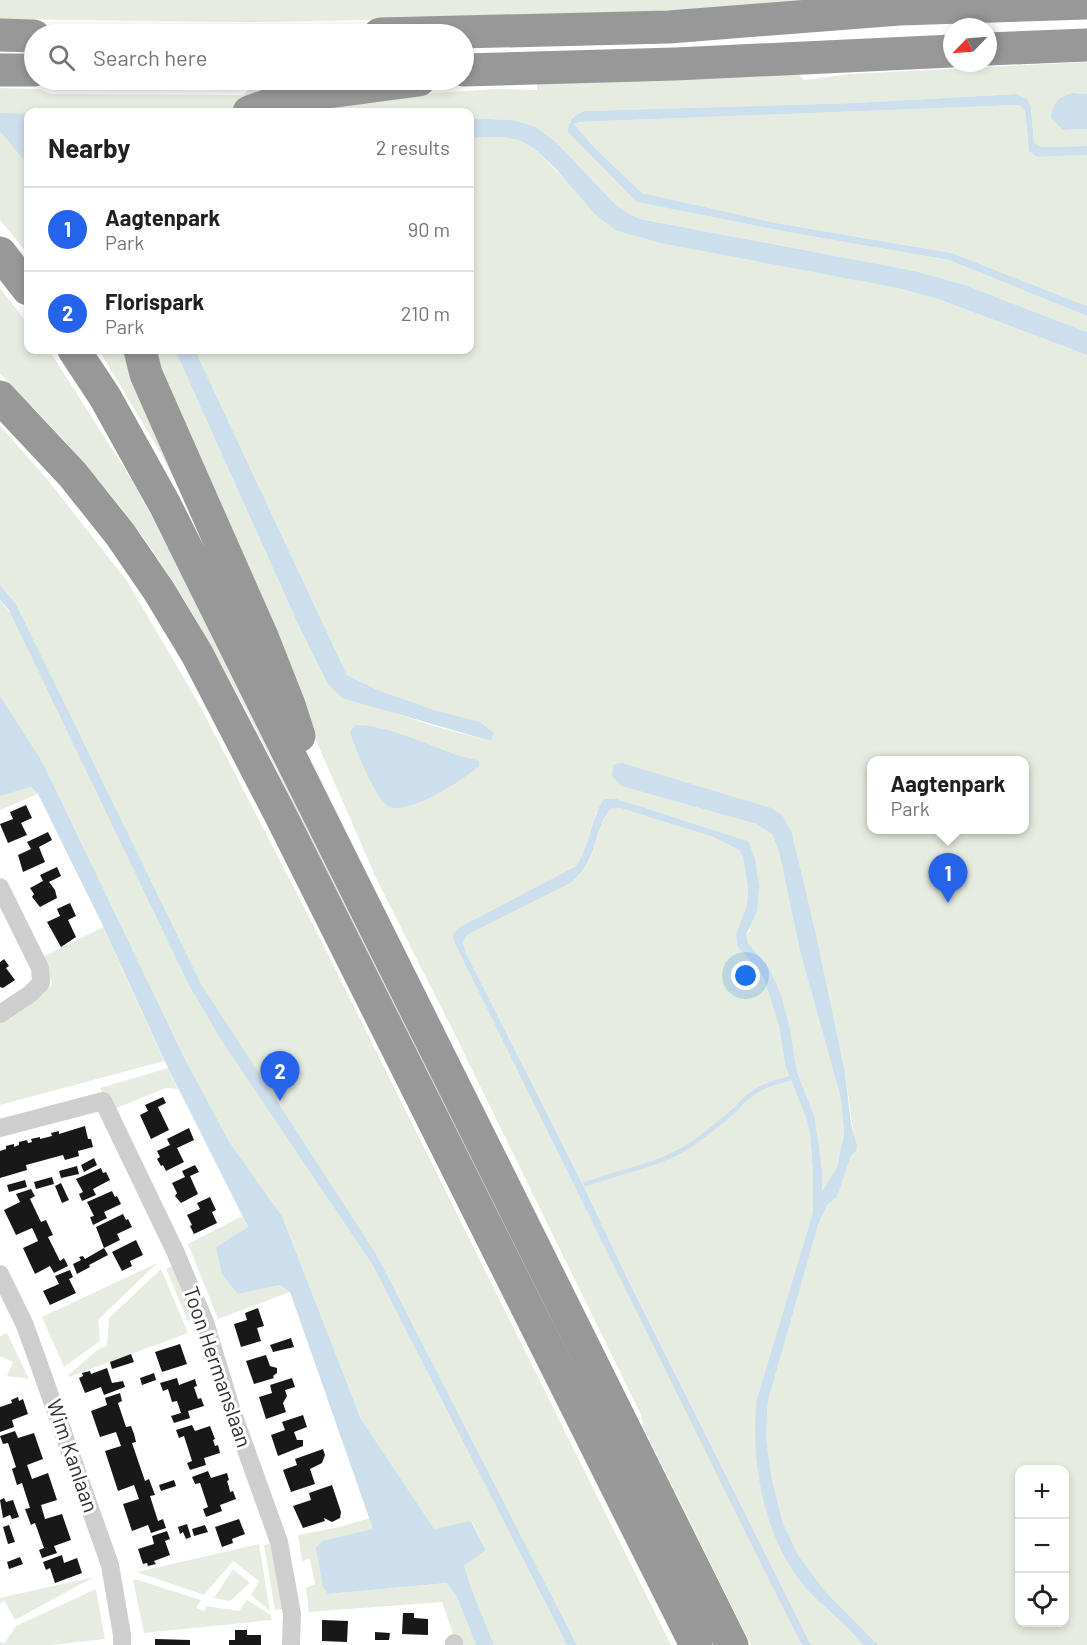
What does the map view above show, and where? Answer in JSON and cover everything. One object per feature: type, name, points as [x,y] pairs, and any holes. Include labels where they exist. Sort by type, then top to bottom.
[{"type":"highway","points":[[474,32],[669,27],[899,9],[1087,3]]},
{"type":"highway","points":[[0,35],[24,36]]},
{"type":"highway","points":[[997,50],[1087,45]]},
{"type":"highway","points":[[474,71],[943,51]]},
{"type":"highway","points":[[0,70],[24,70]]},
{"type":"highway","points":[[260,108],[291,97],[343,90]]},
{"type":"highway","points":[[0,253],[24,284]]},
{"type":"highway","points":[[77,354],[105,397],[165,505],[732,1645]]},
{"type":"highway","points":[[141,354],[146,374],[263,639],[289,705],[333,845]]},
{"type":"highway","points":[[0,397],[73,475],[120,534],[159,591],[197,654],[281,816],[696,1645]]},
{"type":"street","points":[[0,887],[40,968],[41,983],[0,1014]]},
{"type":"street","name":"Toon Hermanslaan","points":[[0,1128],[104,1101],[175,1251],[205,1322],[231,1408],[279,1542],[292,1614],[291,1645]]},
{"type":"street","name":"Wim Kanlaan","points":[[0,1274],[24,1323],[39,1361],[110,1565],[122,1645]]},
{"type":"shaded area","points":[[0,0],[860,0],[857,5],[558,16],[250,22],[0,19]]},
{"type":"shaded area","points":[[1087,62],[1087,94],[1073,93],[1064,130],[1087,129],[1087,146],[1042,147],[1034,143],[1031,107],[1016,94],[855,103],[584,111],[569,122],[638,202],[793,233],[949,260],[1087,316],[1087,332],[965,285],[915,271],[640,219],[627,214],[615,204],[555,141],[534,126],[512,120],[474,118],[474,108],[295,108],[332,100],[496,89],[537,90],[537,83],[799,74],[804,80],[850,74],[943,69],[943,72],[997,72],[997,67]]},
{"type":"shaded area","points":[[0,88],[42,90],[50,94],[243,95],[248,90],[271,91],[237,108],[24,108],[24,249],[0,220]]},
{"type":"shaded area","points":[[1019,105],[1025,110],[1029,151],[1037,157],[1087,155],[1087,306],[952,253],[776,223],[642,193],[595,148],[574,124],[579,122]]},
{"type":"shaded area","points":[[503,137],[521,141],[536,150],[615,230],[898,288],[938,299],[1087,355],[1087,1645],[878,1645],[825,1591],[798,1555],[783,1523],[772,1480],[766,1438],[768,1401],[818,1225],[827,1205],[837,1197],[851,1156],[856,1151],[845,1072],[792,833],[612,776],[621,786],[756,824],[772,834],[779,852],[800,951],[841,1099],[844,1134],[837,1167],[821,1194],[822,1169],[815,1118],[797,1072],[790,1029],[769,968],[748,943],[746,935],[750,931],[748,841],[617,799],[596,812],[583,855],[576,866],[460,927],[454,942],[802,1645],[751,1645],[643,1427],[641,1415],[377,880],[182,434],[152,354],[177,354],[298,624],[327,683],[381,709],[491,741],[437,711],[378,690],[347,675],[197,354],[474,354],[474,138]]},
{"type":"shaded area","points":[[0,288],[24,319],[24,354],[52,354],[135,485],[240,686],[716,1645],[712,1645],[249,715],[207,639],[162,565],[126,514],[65,442],[0,374]]},
{"type":"shaded area","points":[[101,354],[133,354],[232,592],[161,454]]},
{"type":"shaded area","points":[[0,426],[47,479],[127,581],[199,704],[321,940],[671,1645],[577,1645],[378,1257],[334,1191],[326,1195],[372,1264],[567,1645],[494,1645],[464,1566],[486,1550],[472,1521],[434,1530],[361,1419],[282,1216],[230,1143],[185,1059],[42,761],[0,696],[0,600],[36,645],[16,604],[0,585]]},
{"type":"shaded area","points":[[31,787],[38,794],[0,810],[0,796]]},
{"type":"shaded area","points":[[620,808],[713,837],[739,850],[743,857],[748,888],[747,905],[736,934],[737,946],[764,979],[779,1026],[785,1065],[810,1133],[813,1175],[813,1212],[756,1402],[756,1449],[759,1474],[771,1523],[791,1567],[811,1594],[863,1645],[811,1645],[630,1284],[463,943],[467,935],[571,883],[580,874],[591,856],[600,828],[610,809]]},
{"type":"shaded area","points":[[103,927],[164,1061],[0,1105],[0,1023],[51,986],[52,983],[41,958]]},
{"type":"shaded area","points":[[168,1068],[178,1089],[166,1088],[114,1109],[100,1088]]},
{"type":"shaded area","points":[[242,1216],[248,1228],[238,1294],[280,1285],[290,1292],[218,1319],[188,1244]]},
{"type":"shaded area","points":[[157,1263],[98,1320],[100,1341],[64,1367],[42,1317]]},
{"type":"shaded area","points":[[174,1265],[196,1318],[188,1321],[166,1269]]},
{"type":"shaded area","points":[[161,1269],[188,1333],[69,1377],[68,1375],[100,1348],[107,1346],[109,1318]]},
{"type":"shaded area","points":[[7,1333],[29,1379],[7,1376],[13,1362],[0,1356],[0,1336]]},
{"type":"shaded area","points":[[370,1518],[374,1529],[323,1541],[328,1594],[448,1583],[457,1597],[476,1645],[457,1645],[442,1602],[309,1612],[306,1588],[315,1584],[310,1559],[302,1561],[298,1535]]},
{"type":"shaded area","points":[[273,1543],[284,1609],[275,1610],[264,1545]]},
{"type":"shaded area","points":[[259,1544],[270,1611],[251,1595],[259,1581],[233,1561],[204,1595],[137,1572]]},
{"type":"shaded area","points":[[233,1569],[250,1583],[230,1601],[214,1598]]},
{"type":"shaded area","points":[[94,1577],[15,1620],[4,1600],[0,1604],[0,1598]]},
{"type":"shaded area","points":[[133,1580],[201,1600],[196,1608],[204,1611],[207,1606],[239,1611],[247,1600],[271,1615],[272,1620],[144,1633]]},
{"type":"shaded area","points":[[96,1589],[105,1639],[51,1645],[0,1645],[0,1642],[4,1644],[16,1626]]},
{"type":"water","points":[[1073,93],[1087,94],[1087,129],[1063,130],[1051,118],[1057,101]]},
{"type":"water","points":[[1016,94],[1027,99],[1031,107],[1034,143],[1042,147],[1087,146],[1087,155],[1037,157],[1029,151],[1025,110],[1019,105],[574,124],[595,148],[642,193],[776,223],[952,253],[1087,306],[1087,316],[949,260],[793,233],[637,202],[568,132],[572,119],[584,111],[855,103]]},
{"type":"water","points":[[0,113],[24,114],[24,160],[0,131]]},
{"type":"water","points":[[474,118],[512,120],[534,126],[555,141],[615,204],[640,219],[915,271],[965,285],[1087,332],[1087,355],[938,299],[898,288],[661,243],[615,230],[594,213],[536,150],[521,141],[503,137],[474,138]]},
{"type":"water","points":[[177,354],[197,354],[347,675],[378,690],[437,711],[480,722],[494,733],[491,741],[342,698],[327,683],[298,624]]},
{"type":"water","points":[[0,585],[16,604],[201,984],[378,1257],[577,1645],[567,1645],[372,1264],[222,1041],[189,985],[9,610],[0,600]]},
{"type":"water","points":[[0,696],[42,761],[185,1059],[230,1143],[282,1216],[361,1419],[434,1529],[471,1521],[486,1550],[464,1566],[494,1645],[476,1645],[457,1597],[447,1583],[328,1594],[323,1587],[316,1548],[322,1541],[373,1529],[290,1292],[280,1285],[238,1294],[222,1274],[216,1247],[248,1227],[165,1062],[101,922],[38,794],[31,787],[0,796]]},
{"type":"water","points":[[355,725],[380,728],[406,736],[479,761],[479,766],[449,787],[421,802],[397,808],[388,806],[371,782],[356,749],[350,732]]},
{"type":"water","points":[[622,763],[771,808],[782,815],[792,833],[845,1072],[851,1124],[857,1146],[851,1156],[837,1197],[827,1205],[818,1225],[768,1401],[766,1438],[772,1480],[783,1523],[798,1555],[825,1591],[878,1645],[863,1645],[811,1594],[790,1567],[770,1523],[758,1475],[756,1402],[813,1212],[813,1175],[810,1133],[785,1065],[779,1026],[764,979],[737,946],[736,934],[747,905],[748,888],[743,857],[739,850],[713,837],[620,808],[610,809],[604,818],[591,856],[580,874],[571,883],[467,935],[463,943],[630,1284],[811,1645],[802,1645],[770,1582],[454,942],[453,934],[460,927],[576,866],[604,799],[617,799],[748,841],[755,859],[759,886],[757,911],[746,935],[748,943],[769,968],[781,995],[790,1029],[797,1072],[815,1118],[822,1169],[822,1192],[837,1167],[844,1134],[841,1099],[800,951],[779,852],[772,834],[756,824],[621,786],[612,776],[613,765]]},
{"type":"building","points":[[26,805],[32,818],[21,823],[27,835],[8,843],[0,824],[13,819],[10,812]]},
{"type":"building","points":[[48,832],[52,840],[39,847],[45,862],[23,872],[18,855],[31,849],[27,842]]},
{"type":"building","points":[[57,867],[61,876],[49,882],[57,898],[40,907],[32,897],[34,894],[30,888],[43,881],[40,875]]},
{"type":"building","points":[[70,903],[76,916],[68,920],[76,937],[61,947],[47,922],[60,916],[57,909]]},
{"type":"building","points":[[4,959],[9,966],[6,968],[15,980],[3,988],[0,987],[0,962]]},
{"type":"building","points":[[163,1097],[166,1103],[158,1107],[169,1130],[151,1139],[140,1115],[148,1111],[145,1105]]},
{"type":"building","points":[[85,1126],[88,1139],[91,1139],[93,1147],[78,1151],[79,1156],[65,1160],[63,1155],[26,1165],[27,1170],[0,1178],[0,1151],[6,1149],[6,1146],[14,1144],[14,1147],[19,1145],[19,1142],[27,1140],[28,1143],[32,1142],[31,1139],[52,1136],[51,1133],[59,1131],[59,1134]]},
{"type":"building","points":[[189,1128],[194,1140],[177,1148],[184,1162],[166,1171],[157,1159],[160,1157],[157,1151],[170,1145],[167,1139]]},
{"type":"building","points":[[94,1158],[97,1165],[84,1172],[81,1165]]},
{"type":"building","points":[[195,1165],[199,1172],[190,1176],[198,1194],[181,1203],[175,1196],[177,1193],[172,1183],[185,1177],[182,1171]]},
{"type":"building","points":[[77,1166],[79,1174],[61,1178],[59,1171]]},
{"type":"building","points":[[101,1168],[110,1180],[93,1189],[96,1195],[82,1201],[79,1194],[83,1192],[76,1179]]},
{"type":"building","points":[[52,1177],[54,1184],[36,1189],[34,1182]]},
{"type":"building","points":[[25,1180],[27,1187],[9,1192],[7,1185]]},
{"type":"building","points":[[61,1183],[69,1200],[62,1203],[55,1186]]},
{"type":"building","points":[[31,1189],[35,1196],[30,1199],[41,1222],[46,1220],[53,1235],[48,1237],[60,1261],[64,1258],[68,1266],[54,1273],[50,1266],[35,1274],[23,1248],[38,1241],[35,1234],[32,1228],[16,1235],[4,1210],[20,1202],[16,1194]]},
{"type":"building","points":[[112,1191],[121,1204],[104,1212],[107,1218],[93,1225],[90,1217],[94,1216],[87,1202]]},
{"type":"building","points":[[210,1197],[216,1210],[212,1212],[217,1223],[194,1234],[187,1215],[200,1209],[197,1203]]},
{"type":"building","points":[[123,1214],[132,1227],[117,1234],[120,1240],[104,1248],[96,1227]]},
{"type":"building","points":[[136,1240],[143,1255],[130,1261],[132,1266],[122,1271],[112,1252]]},
{"type":"building","points":[[104,1248],[108,1255],[77,1274],[73,1264],[81,1260],[79,1257],[83,1256],[85,1259]]},
{"type":"building","points":[[70,1270],[73,1277],[69,1279],[76,1293],[50,1305],[43,1291],[59,1284],[55,1276]]},
{"type":"building","points":[[258,1308],[264,1326],[257,1328],[261,1341],[241,1347],[234,1324],[247,1320],[245,1313]]},
{"type":"building","points":[[291,1338],[294,1347],[273,1352],[270,1345]]},
{"type":"building","points":[[180,1344],[187,1364],[162,1372],[155,1352]]},
{"type":"building","points":[[131,1354],[134,1362],[112,1369],[110,1362]]},
{"type":"building","points":[[266,1355],[270,1366],[277,1368],[277,1373],[273,1376],[274,1378],[254,1384],[246,1361]]},
{"type":"building","points":[[107,1368],[112,1383],[123,1381],[125,1387],[104,1395],[101,1387],[85,1393],[79,1378],[83,1376],[82,1373],[90,1371],[91,1374]]},
{"type":"building","points":[[154,1373],[156,1380],[142,1385],[140,1378]]},
{"type":"building","points":[[177,1378],[179,1385],[195,1379],[197,1386],[194,1387],[198,1399],[201,1398],[204,1406],[188,1411],[190,1418],[174,1423],[171,1416],[181,1413],[177,1401],[172,1402],[168,1389],[163,1391],[160,1383]]},
{"type":"building","points":[[292,1378],[295,1387],[285,1390],[287,1396],[283,1403],[286,1412],[266,1419],[259,1397],[272,1393],[270,1385]]},
{"type":"building","points":[[120,1393],[122,1401],[118,1403],[126,1427],[131,1426],[134,1434],[136,1442],[132,1443],[145,1481],[149,1479],[155,1495],[150,1496],[158,1521],[163,1519],[166,1528],[151,1533],[148,1525],[132,1531],[123,1504],[139,1499],[134,1485],[118,1491],[105,1451],[121,1446],[116,1432],[100,1437],[91,1411],[107,1405],[105,1398]]},
{"type":"building","points":[[18,1397],[19,1401],[23,1399],[28,1414],[12,1420],[14,1427],[0,1432],[0,1407],[12,1403],[11,1400]]},
{"type":"building","points":[[303,1415],[307,1427],[294,1432],[297,1440],[303,1440],[303,1446],[278,1456],[271,1435],[285,1430],[282,1422]]},
{"type":"building","points":[[192,1425],[195,1431],[210,1426],[215,1446],[218,1445],[220,1453],[204,1458],[206,1465],[190,1470],[187,1463],[192,1461],[184,1436],[179,1438],[176,1430]]},
{"type":"building","points":[[15,1431],[18,1438],[34,1433],[43,1459],[27,1465],[32,1479],[48,1473],[57,1500],[41,1505],[45,1519],[62,1514],[71,1540],[54,1546],[57,1553],[42,1558],[39,1550],[44,1548],[35,1523],[31,1525],[25,1509],[30,1508],[22,1483],[17,1485],[12,1469],[16,1467],[8,1443],[3,1444],[0,1436]]},
{"type":"building","points":[[323,1449],[325,1455],[322,1463],[310,1469],[315,1484],[291,1492],[283,1470],[297,1465],[295,1459]]},
{"type":"building","points":[[208,1471],[211,1478],[227,1473],[230,1492],[233,1491],[236,1499],[220,1505],[222,1511],[206,1517],[203,1509],[208,1507],[200,1483],[195,1484],[192,1477]]},
{"type":"building","points":[[174,1480],[176,1486],[161,1491],[159,1485]]},
{"type":"building","points":[[332,1485],[341,1512],[340,1518],[332,1522],[324,1518],[325,1521],[303,1528],[293,1506],[311,1500],[309,1493]]},
{"type":"building","points":[[4,1498],[6,1502],[13,1500],[19,1517],[12,1519],[10,1515],[3,1518],[0,1500]]},
{"type":"building","points":[[239,1519],[245,1534],[232,1539],[233,1543],[222,1547],[215,1527]]},
{"type":"building","points":[[187,1524],[191,1537],[186,1539],[183,1532],[180,1534],[178,1527]]},
{"type":"building","points":[[9,1525],[15,1542],[8,1544],[3,1527]]},
{"type":"building","points":[[205,1525],[208,1532],[194,1536],[192,1529]]},
{"type":"building","points":[[167,1531],[170,1539],[165,1541],[170,1555],[154,1561],[156,1564],[148,1566],[147,1563],[143,1564],[138,1549],[154,1544],[152,1536]]},
{"type":"building","points":[[62,1555],[64,1563],[77,1558],[82,1573],[55,1583],[50,1568],[46,1570],[43,1562]]},
{"type":"building","points":[[20,1557],[23,1564],[9,1569],[7,1562]]},
{"type":"building","points":[[403,1613],[414,1613],[414,1618],[428,1619],[428,1635],[402,1634]]},
{"type":"building","points":[[322,1620],[348,1621],[347,1642],[322,1641]]},
{"type":"building","points":[[235,1630],[247,1630],[247,1635],[261,1635],[261,1645],[229,1645],[229,1640],[235,1640]]},
{"type":"building","points":[[375,1632],[390,1633],[389,1640],[375,1640]]},
{"type":"building","points":[[155,1639],[190,1640],[190,1645],[155,1645]]},
{"type":"waterway","points":[[586,1184],[677,1153],[713,1128],[754,1093],[791,1078]]},
{"type":"place","name":"Aagtenpark","points":[[948,903]]},
{"type":"place","name":"Florispark","points":[[280,1101]]}]
